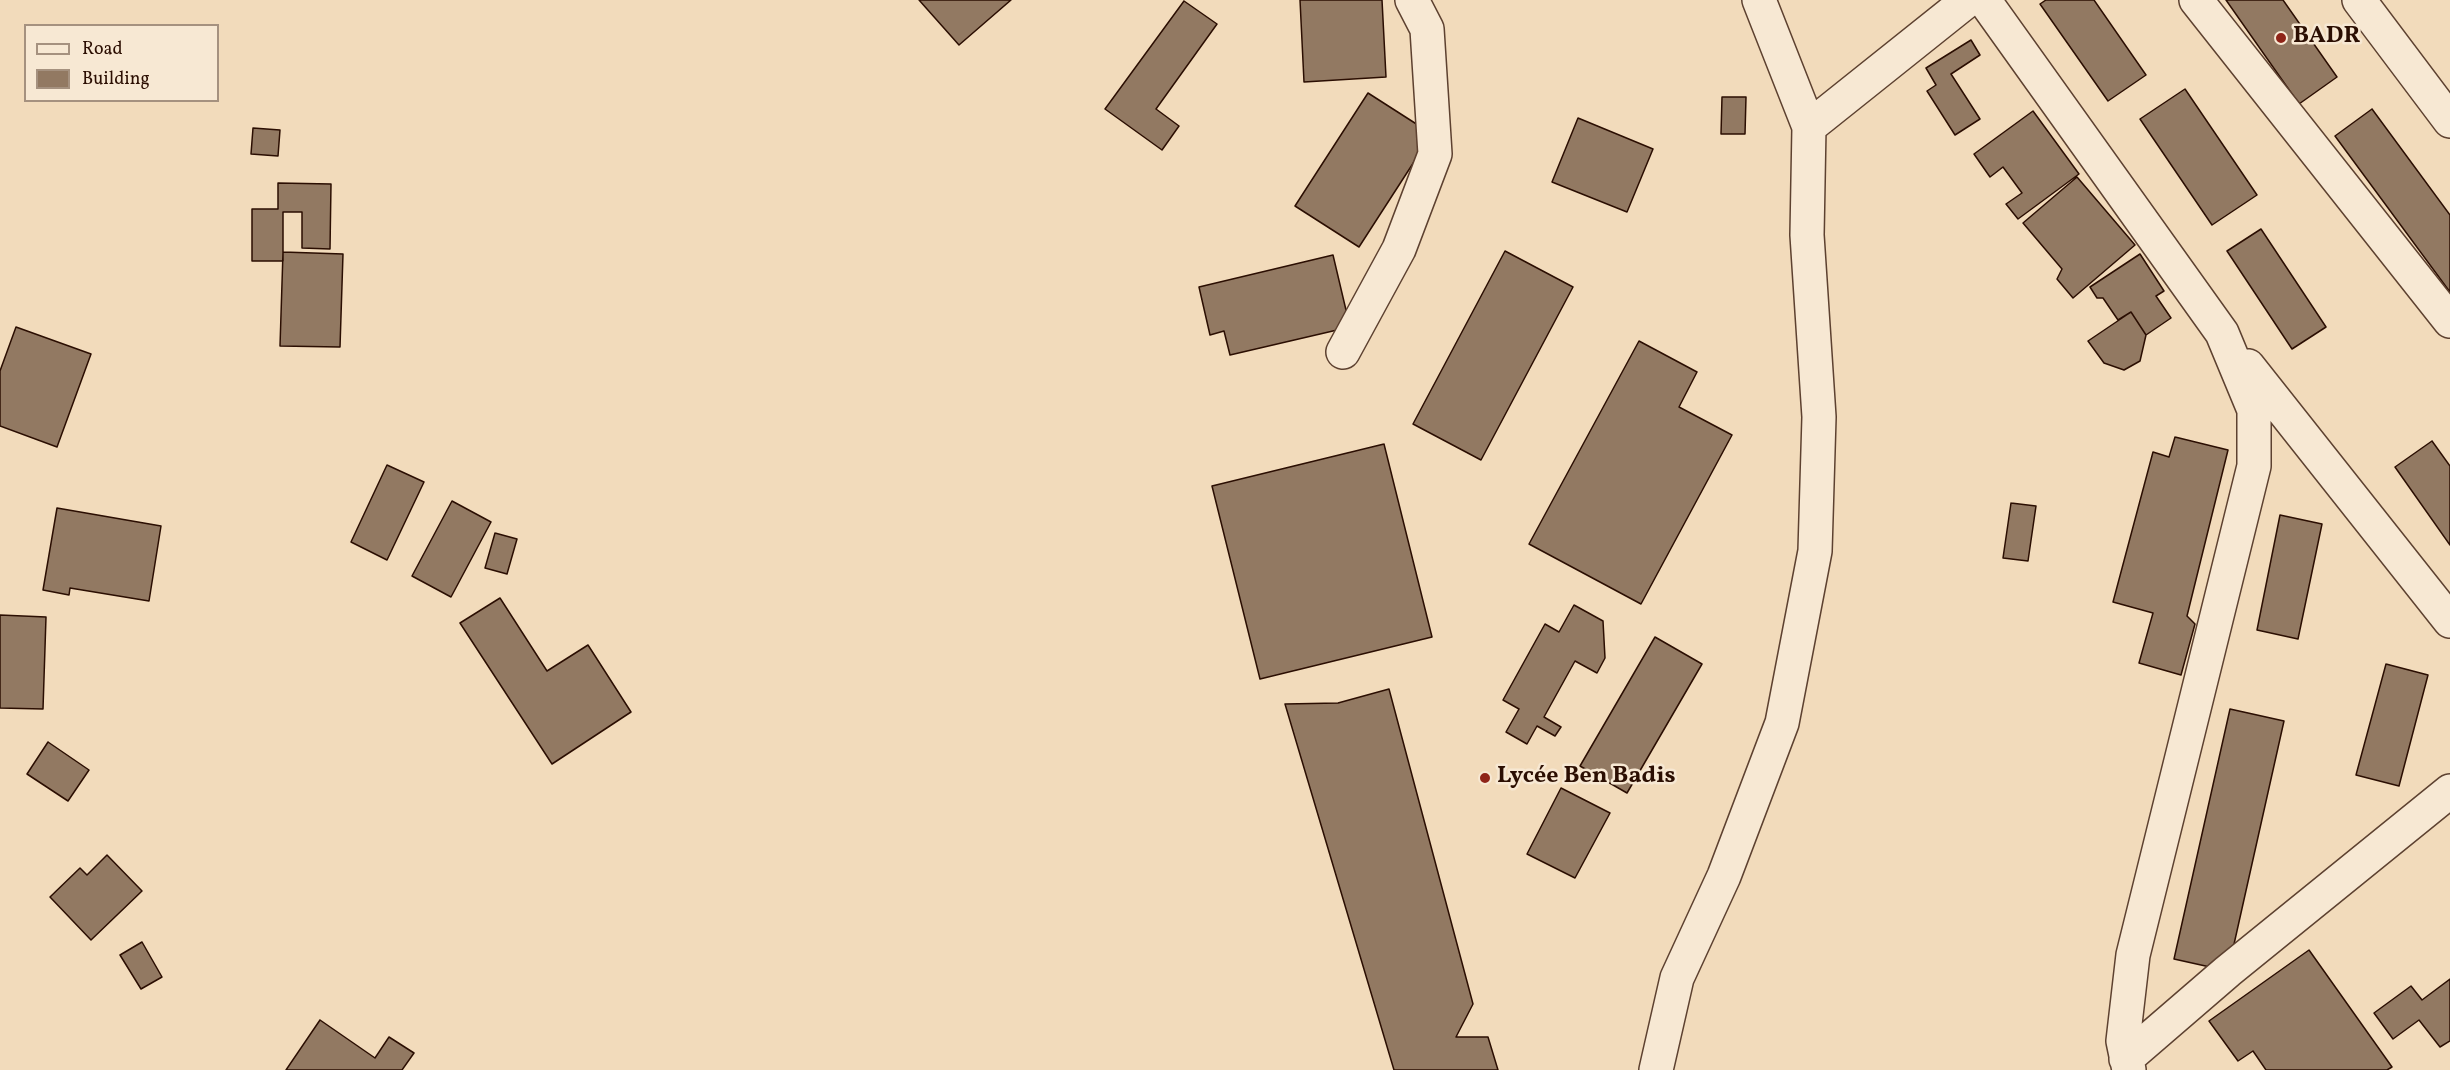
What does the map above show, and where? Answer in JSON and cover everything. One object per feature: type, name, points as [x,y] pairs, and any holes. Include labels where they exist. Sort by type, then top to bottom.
[{"type":"street","points":[[1343,352],[1399,249],[1435,154],[1427,29],[1412,0]]},
{"type":"street","points":[[1656,1070],[1677,978],[1724,876],[1782,723],[1815,551],[1819,417],[1807,235],[1809,127],[1760,0]]},
{"type":"street","points":[[1809,127],[1968,0]]},
{"type":"street","points":[[1984,0],[2222,333],[2450,621]]},
{"type":"street","points":[[2196,0],[2450,321]]},
{"type":"street","points":[[2360,0],[2450,121]]},
{"type":"street","points":[[2127,1064],[2123,1041],[2133,956],[2254,466],[2254,410],[2222,333]]},
{"type":"street","points":[[2127,1064],[2228,971],[2450,791]]},
{"type":"building","points":[[919,0],[1011,0],[959,45]]},
{"type":"building","points":[[1300,0],[1382,0],[1386,77],[1304,82]]},
{"type":"building","points":[[2046,0],[2094,0],[2146,75],[2108,101],[2040,4]]},
{"type":"building","name":"BADR","points":[[2226,0],[2283,0],[2337,77],[2299,104]]},
{"type":"building","points":[[1184,1],[1217,24],[1156,109],[1179,126],[1162,150],[1105,109]]},
{"type":"building","points":[[1971,40],[1980,55],[1951,74],[1980,119],[1955,135],[1927,91],[1936,85],[1926,68]]},
{"type":"building","points":[[2185,89],[2257,195],[2212,225],[2140,119]]},
{"type":"building","points":[[1368,93],[1432,134],[1359,247],[1295,206]]},
{"type":"building","points":[[1722,97],[1746,97],[1745,134],[1721,134]]},
{"type":"building","points":[[2372,109],[2450,215],[2450,292],[2335,136]]},
{"type":"building","points":[[2033,111],[2079,174],[2018,219],[2006,204],[2022,193],[2003,167],[1990,177],[1974,154]]},
{"type":"building","points":[[1578,118],[1653,149],[1627,212],[1552,182]]},
{"type":"building","points":[[253,128],[280,130],[278,156],[251,154]]},
{"type":"building","points":[[2077,177],[2135,245],[2073,298],[2057,279],[2062,269],[2023,223]]},
{"type":"building","points":[[278,183],[331,184],[330,249],[302,248],[302,212],[283,212],[283,261],[252,261],[252,209],[278,209]]},
{"type":"building","points":[[2261,229],[2326,327],[2292,349],[2227,251]]},
{"type":"building","points":[[1505,251],[1573,287],[1481,460],[1413,424]]},
{"type":"building","points":[[283,252],[343,254],[340,347],[280,346]]},
{"type":"building","points":[[2140,254],[2164,291],[2156,296],[2171,318],[2146,335],[2131,312],[2118,320],[2103,298],[2097,298],[2090,287]]},
{"type":"building","points":[[1333,255],[1350,327],[1230,355],[1224,331],[1210,335],[1199,287]]},
{"type":"building","points":[[2131,312],[2146,335],[2140,361],[2124,370],[2104,363],[2088,341]]},
{"type":"building","points":[[16,327],[91,354],[57,447],[0,426],[0,371]]},
{"type":"building","points":[[1639,341],[1697,372],[1679,407],[1732,435],[1641,604],[1529,544]]},
{"type":"building","points":[[2175,437],[2228,450],[2187,616],[2195,624],[2181,675],[2139,663],[2153,613],[2113,602],[2153,452],[2169,457]]},
{"type":"building","points":[[2432,441],[2450,466],[2450,545],[2395,467]]},
{"type":"building","points":[[1384,444],[1432,637],[1260,679],[1212,486]]},
{"type":"building","points":[[387,465],[424,482],[387,560],[351,542]]},
{"type":"building","points":[[452,501],[491,522],[451,597],[412,576]]},
{"type":"building","points":[[2011,503],[2036,506],[2028,561],[2003,558]]},
{"type":"building","points":[[57,508],[161,526],[149,601],[70,588],[69,595],[43,590]]},
{"type":"building","points":[[2280,515],[2322,524],[2298,639],[2257,630]]},
{"type":"building","points":[[495,533],[517,539],[507,574],[485,568]]},
{"type":"building","points":[[500,598],[547,671],[588,645],[631,712],[552,764],[460,623]]},
{"type":"building","points":[[1574,605],[1603,621],[1605,658],[1597,673],[1575,661],[1544,717],[1561,727],[1555,736],[1537,726],[1527,744],[1506,732],[1519,709],[1503,700],[1545,624],[1559,632]]},
{"type":"building","points":[[0,615],[46,617],[43,709],[0,708]]},
{"type":"building","points":[[1655,637],[1702,664],[1627,793],[1580,766]]},
{"type":"building","points":[[2386,664],[2428,675],[2399,786],[2356,775]]},
{"type":"building","points":[[1389,689],[1473,1004],[1456,1037],[1488,1037],[1498,1070],[1394,1070],[1285,704],[1338,703]]},
{"type":"building","points":[[2230,709],[2284,721],[2228,971],[2174,959]]},
{"type":"building","points":[[48,742],[89,770],[68,801],[27,774]]},
{"type":"building","points":[[1561,788],[1610,813],[1575,878],[1527,854]]},
{"type":"building","points":[[107,855],[142,891],[91,940],[50,897],[80,868],[87,875]]},
{"type":"building","points":[[142,942],[162,977],[141,989],[120,955]]},
{"type":"building","points":[[2309,950],[2392,1067],[2387,1070],[2266,1070],[2253,1051],[2238,1061],[2209,1021]]},
{"type":"building","points":[[2450,979],[2450,1041],[2440,1047],[2419,1020],[2393,1039],[2374,1013],[2411,986],[2422,1000]]},
{"type":"building","points":[[320,1020],[375,1058],[389,1037],[414,1053],[402,1070],[286,1070]]},
{"type":"place","name":"BADR","points":[[2281,38]]},
{"type":"place","name":"Lycée Ben Badis","points":[[1485,778]]}]
